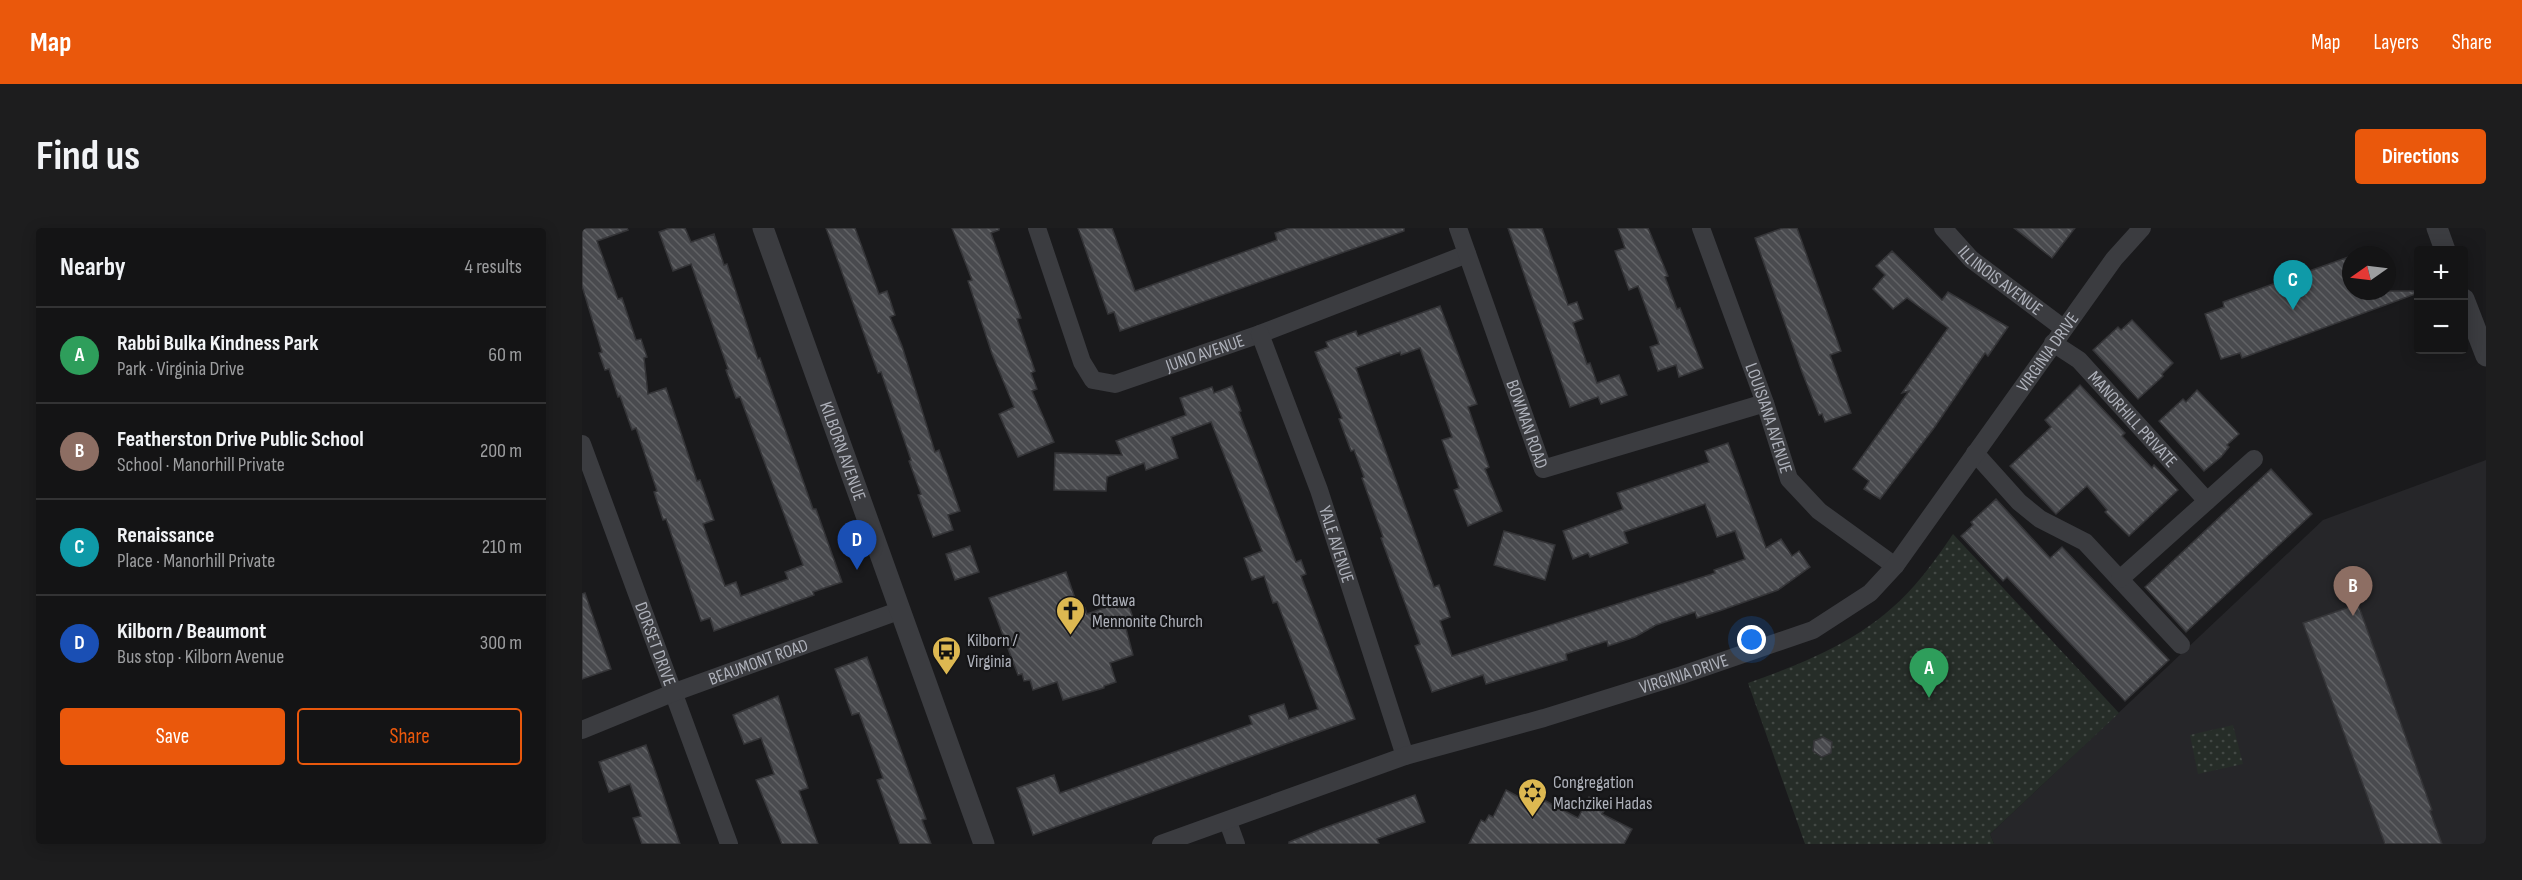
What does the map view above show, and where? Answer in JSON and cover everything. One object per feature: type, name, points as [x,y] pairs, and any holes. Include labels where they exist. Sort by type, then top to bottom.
[{"type":"street","name":"KILBORN AVENUE","points":[[763,228],[984,844]]},
{"type":"street","name":"JUNO AVENUE","points":[[1037,228],[1082,362],[1093,380],[1114,384],[1260,334],[1467,254]]},
{"type":"street","name":"BOWMAN ROAD","points":[[1458,228],[1543,469],[1765,403]]},
{"type":"street","name":"LOUISIANA AVENUE","points":[[1701,228],[1765,403],[1790,479],[1819,511],[1895,566]]},
{"type":"street","name":"ILLINOIS AVENUE","points":[[1943,228],[1971,260],[2058,336]]},
{"type":"street","name":"VIRGINIA DRIVE","points":[[1161,844],[1228,822],[1405,756],[1544,718],[1682,675],[1813,630],[1870,592],[1895,566],[2114,259],[2142,228]]},
{"type":"street","points":[[2437,228],[2444,246]]},
{"type":"street","points":[[2463,300],[2486,356]]},
{"type":"street","name":"YALE AVENUE","points":[[1260,334],[1319,490],[1405,756]]},
{"type":"street","name":"MANORHILL PRIVATE","points":[[2058,336],[2207,501]]},
{"type":"street","name":"DORSET DRIVE","points":[[582,444],[729,844]]},
{"type":"street","points":[[1975,453],[2019,502],[2040,519],[2085,542],[2181,645]]},
{"type":"street","points":[[2120,579],[2254,459]]},
{"type":"street","name":"BEAUMONT ROAD","points":[[582,730],[675,692],[901,610]]},
{"type":"street","points":[[1228,822],[1236,844]]},
{"type":"shaded area","points":[[2486,460],[2486,844],[1994,844],[1990,834],[2323,520]]},
{"type":"shaded area","points":[[1953,534],[2119,713],[1990,834],[1994,844],[1805,844],[1748,683],[1816,656],[1878,620],[1914,586]]},
{"type":"shaded area","points":[[2233,725],[2243,764],[2198,774],[2190,735]]},
{"type":"building","points":[[582,228],[627,228],[628,230],[597,241],[618,299],[622,298],[636,340],[641,339],[647,357],[644,358],[648,394],[666,388],[697,481],[700,480],[714,520],[703,524],[725,586],[736,582],[741,596],[788,579],[785,572],[803,565],[740,397],[736,398],[691,264],[673,271],[659,232],[670,228],[685,228],[691,242],[714,234],[724,265],[727,264],[758,359],[760,358],[813,509],[816,509],[842,582],[813,592],[814,595],[714,631],[710,618],[701,621],[666,519],[663,520],[654,492],[657,491],[636,428],[632,430],[609,369],[605,370],[599,353],[602,352],[582,286]]},
{"type":"building","points":[[826,228],[855,228],[879,294],[887,291],[895,315],[890,317],[902,346],[935,452],[939,450],[960,511],[948,515],[953,530],[933,537],[918,495],[921,494],[909,461],[911,460],[881,372],[878,373]]},
{"type":"building","points":[[952,228],[999,228],[991,233],[1021,318],[1017,319],[1035,371],[1031,373],[1037,389],[1032,391],[1054,442],[1018,457],[999,414],[1014,407],[992,354],[968,281],[972,280]]},
{"type":"building","points":[[1078,228],[1112,228],[1135,291],[1277,240],[1275,233],[1290,228],[1404,228],[1404,231],[1120,331],[1114,312],[1108,314]]},
{"type":"building","points":[[1508,228],[1542,228],[1568,305],[1577,302],[1583,319],[1573,323],[1587,364],[1590,363],[1597,383],[1619,375],[1627,395],[1601,404],[1598,397],[1570,407]]},
{"type":"building","points":[[1618,228],[1648,228],[1668,276],[1665,277],[1677,309],[1680,308],[1703,368],[1679,377],[1676,365],[1658,371],[1650,347],[1659,344],[1638,286],[1629,290],[1615,251],[1625,248]]},
{"type":"building","points":[[1783,228],[1797,228],[1841,351],[1830,355],[1851,413],[1825,422],[1822,414],[1819,415],[1802,372],[1755,238]]},
{"type":"building","points":[[2014,228],[2075,228],[2052,258]]},
{"type":"building","points":[[1892,251],[1942,300],[1948,292],[2008,327],[1988,356],[1985,353],[1934,428],[1880,499],[1864,489],[1869,481],[1853,469],[1909,391],[1902,393],[1948,328],[1907,298],[1893,309],[1873,289],[1885,275],[1876,266]]},
{"type":"building","points":[[2342,259],[2342,300],[2396,300],[2396,291],[2414,291],[2414,294],[2242,358],[2240,353],[2221,359],[2205,314],[2224,307],[2223,302]]},
{"type":"building","points":[[1440,306],[1477,404],[1468,407],[1489,467],[1485,469],[1502,511],[1468,526],[1454,490],[1459,488],[1442,440],[1452,437],[1420,348],[1401,355],[1400,352],[1356,368],[1434,587],[1439,585],[1450,617],[1440,621],[1452,656],[1715,573],[1714,570],[1745,559],[1735,531],[1717,537],[1705,504],[1624,532],[1628,543],[1590,557],[1588,553],[1573,559],[1563,531],[1623,509],[1617,493],[1709,462],[1705,451],[1728,443],[1766,548],[1781,539],[1792,556],[1799,551],[1810,567],[1778,590],[1722,610],[1697,618],[1695,612],[1656,625],[1635,637],[1608,646],[1607,641],[1566,654],[1567,660],[1486,684],[1483,675],[1432,692],[1415,646],[1420,644],[1381,538],[1383,537],[1362,478],[1364,477],[1354,450],[1351,451],[1339,419],[1342,418],[1315,352],[1328,347],[1326,342],[1356,331],[1358,336]]},
{"type":"building","points":[[2132,320],[2173,363],[2162,374],[2163,376],[2138,399],[2093,350],[2118,327],[2121,330]]},
{"type":"building","points":[[2080,385],[2125,433],[2122,436],[2152,468],[2154,465],[2178,490],[2129,536],[2105,512],[2107,510],[2087,486],[2056,514],[2010,466],[2051,427],[2045,420]]},
{"type":"building","points":[[1232,386],[1241,411],[1239,412],[1296,562],[1301,560],[1306,574],[1301,576],[1355,719],[1033,835],[1017,788],[1054,775],[1060,793],[1252,724],[1249,716],[1284,704],[1289,719],[1318,709],[1277,602],[1273,603],[1264,576],[1252,580],[1244,558],[1262,551],[1211,422],[1171,437],[1178,458],[1146,470],[1144,463],[1107,477],[1106,491],[1054,490],[1055,453],[1122,455],[1116,441],[1186,415],[1180,398],[1212,387],[1214,393]]},
{"type":"building","points":[[2197,390],[2239,434],[2227,445],[2229,447],[2221,457],[2204,471],[2159,421],[2183,399],[2186,402]]},
{"type":"building","points":[[2271,469],[2312,514],[2186,632],[2145,587]]},
{"type":"building","points":[[1996,499],[2050,558],[2062,547],[2169,660],[2125,701],[2007,577],[2003,581],[1961,536],[1973,525],[1971,522]]},
{"type":"building","points":[[1504,531],[1555,545],[1545,580],[1494,565]]},
{"type":"building","points":[[970,546],[979,572],[955,580],[946,554]]},
{"type":"building","name":"Ottawa Mennonite Church","points":[[1066,572],[1079,610],[1085,608],[1087,614],[1127,600],[1133,618],[1124,621],[1133,655],[1110,663],[1116,682],[1104,688],[1063,700],[1057,682],[1033,690],[1030,680],[1024,681],[1022,674],[1018,675],[989,598]]},
{"type":"building","points":[[585,593],[611,669],[582,679],[582,594]]},
{"type":"building","points":[[2358,604],[2442,844],[2385,844],[2303,623]]},
{"type":"building","points":[[867,657],[926,819],[922,820],[931,844],[900,844],[877,780],[883,778],[859,713],[852,715],[835,669]]},
{"type":"building","points":[[778,696],[808,788],[799,791],[818,844],[782,844],[756,780],[774,774],[761,738],[744,744],[733,715]]},
{"type":"building","points":[[1823,737],[1832,742],[1831,753],[1822,757],[1813,751],[1814,741]]},
{"type":"building","points":[[646,745],[680,844],[642,844],[633,818],[641,816],[630,784],[609,792],[599,762]]},
{"type":"building","name":"Congregation Machzikei Hadas","points":[[1506,790],[1532,804],[1534,800],[1541,804],[1544,800],[1578,818],[1589,797],[1607,806],[1602,814],[1632,829],[1624,844],[1469,844],[1481,820],[1485,822],[1489,815],[1493,817]]},
{"type":"building","points":[[1415,795],[1425,822],[1377,839],[1379,844],[1289,844],[1289,842],[1321,829]]},
{"type":"place","name":"Renaissance","points":[[2293,310]]},
{"type":"place","name":"Kilborn / Beaumont","points":[[857,570]]},
{"type":"place","name":"Featherston Drive Public School","points":[[2353,616]]},
{"type":"place","name":"Ottawa Mennonite Church","points":[[1071,636]]},
{"type":"place","name":"Kilborn / Virginia","points":[[946,676]]},
{"type":"place","name":"Rabbi Bulka Kindness Park","points":[[1929,698]]},
{"type":"place","name":"Congregation Machzikei Hadas","points":[[1532,818]]}]
